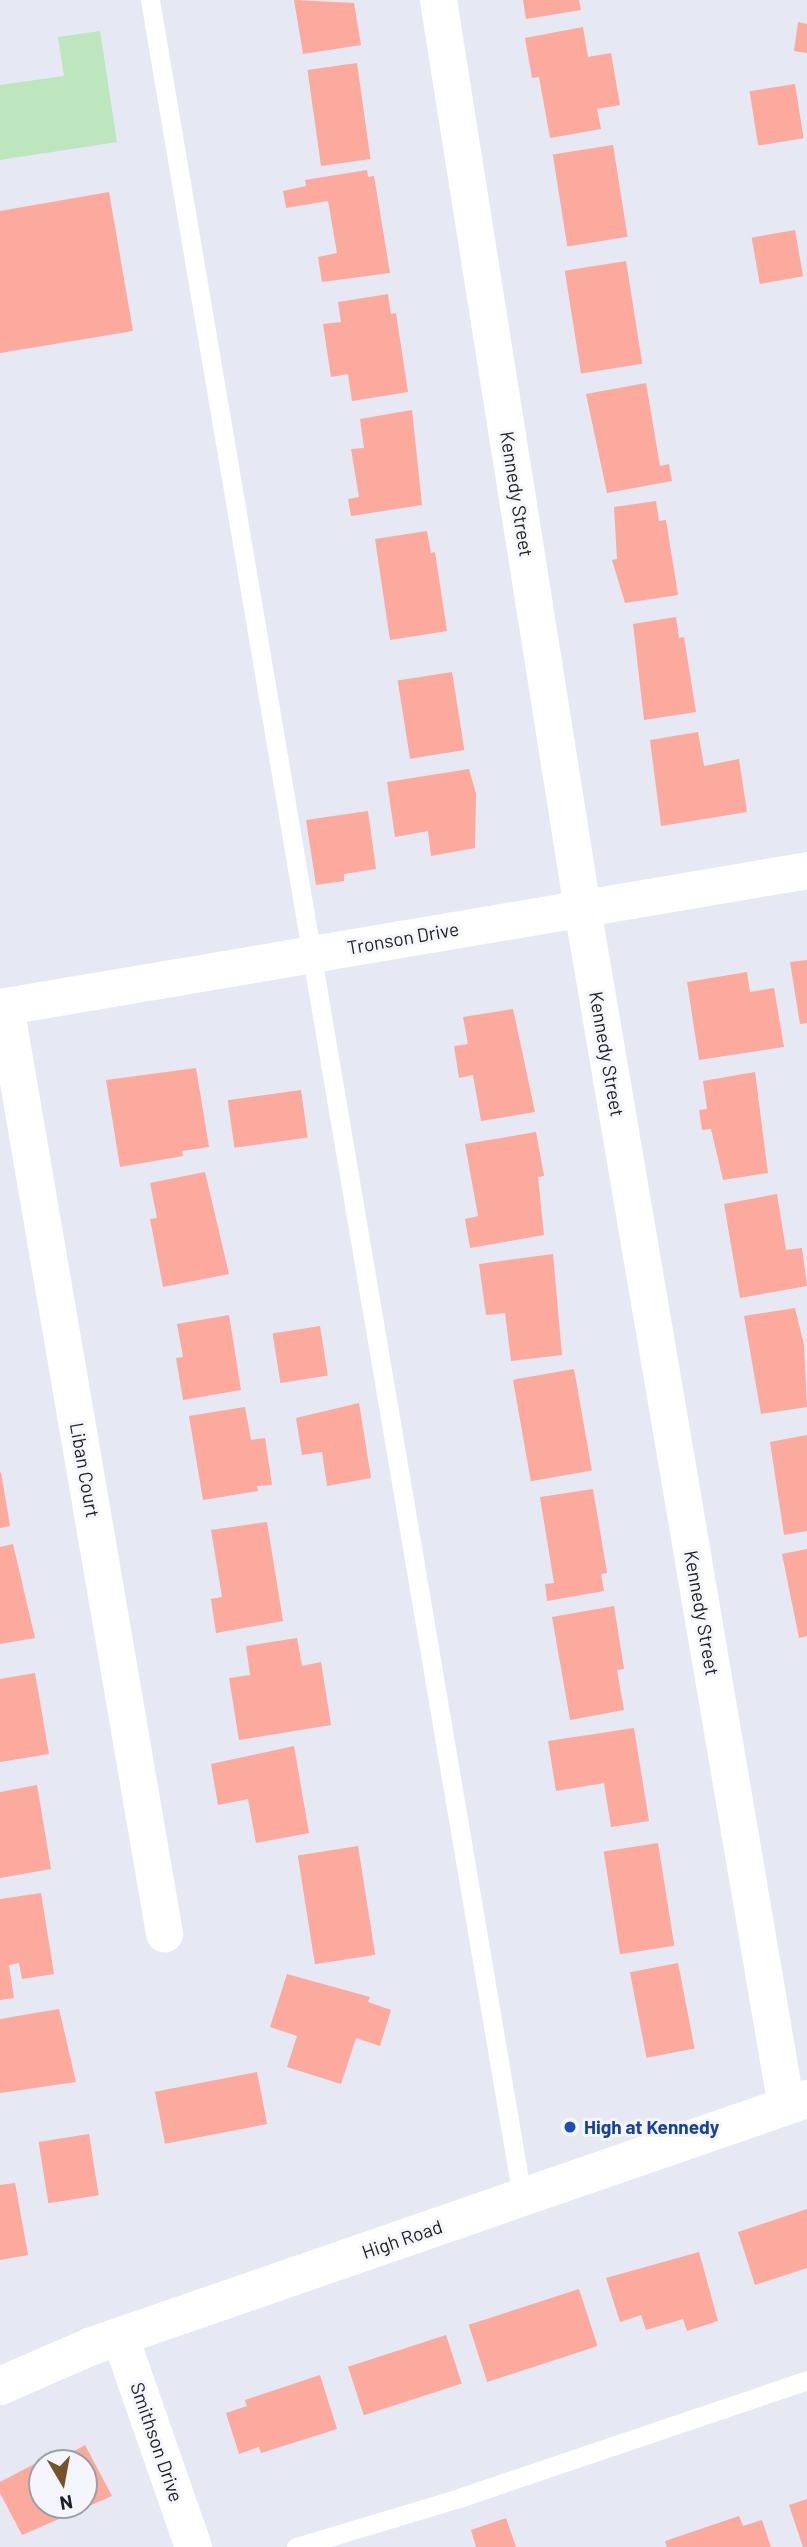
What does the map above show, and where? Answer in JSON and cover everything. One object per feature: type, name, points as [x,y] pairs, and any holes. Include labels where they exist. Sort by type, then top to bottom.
[{"type":"main road","name":"High Road","points":[[0,2386],[120,2337],[797,2103]]},
{"type":"street","name":"Kennedy Street","points":[[438,0],[582,908],[797,2103]]},
{"type":"street","name":"Tronson Drive","points":[[3,1006],[807,870]]},
{"type":"street","name":"Liban Court","points":[[3,1006],[164,1933]]},
{"type":"street","name":"Smithson Drive","points":[[120,2337],[193,2547]]},
{"type":"lane","points":[[150,0],[522,2198]]},
{"type":"lane","points":[[296,2547],[456,2500],[807,2380]]},
{"type":"green space","points":[[100,31],[117,142],[0,160],[0,85],[64,76],[58,37]]},
{"type":"building","points":[[294,0],[354,3],[361,45],[303,54]]},
{"type":"building","points":[[523,0],[579,0],[581,10],[526,19]]},
{"type":"building","points":[[798,22],[807,24],[807,53],[794,51]]},
{"type":"building","points":[[583,27],[588,57],[611,53],[620,105],[597,109],[601,129],[550,138],[539,77],[532,78],[525,38]]},
{"type":"building","points":[[357,63],[370,159],[321,166],[307,70]]},
{"type":"building","points":[[795,84],[804,138],[758,146],[750,91]]},
{"type":"building","points":[[613,145],[628,237],[567,246],[553,155]]},
{"type":"building","points":[[367,170],[368,177],[374,176],[390,273],[322,282],[318,257],[337,253],[328,201],[286,208],[283,191],[306,186],[305,180]]},
{"type":"building","points":[[109,192],[133,331],[0,353],[0,211]]},
{"type":"building","points":[[795,230],[803,276],[760,284],[752,238]]},
{"type":"building","points":[[626,261],[642,364],[581,373],[565,271]]},
{"type":"building","points":[[388,294],[391,314],[396,313],[408,392],[352,401],[348,374],[331,377],[323,324],[341,322],[338,302]]},
{"type":"building","points":[[646,383],[660,466],[669,464],[672,481],[607,493],[586,394]]},
{"type":"building","points":[[412,410],[422,505],[351,516],[348,499],[359,497],[351,449],[364,448],[360,419]]},
{"type":"building","points":[[656,501],[659,521],[666,520],[678,595],[625,603],[612,560],[617,559],[614,507]]},
{"type":"building","points":[[427,531],[431,553],[435,552],[447,631],[390,640],[375,539]]},
{"type":"building","points":[[676,617],[679,638],[684,637],[696,712],[644,720],[633,624]]},
{"type":"building","points":[[452,672],[464,750],[410,759],[398,681]]},
{"type":"building","points":[[698,732],[704,766],[739,759],[747,812],[661,826],[650,740]]},
{"type":"building","points":[[469,769],[476,794],[475,848],[431,856],[428,831],[395,837],[387,782]]},
{"type":"building","points":[[368,811],[376,869],[344,874],[344,881],[316,885],[306,820]]},
{"type":"building","points":[[807,960],[807,1023],[800,1024],[790,962]]},
{"type":"building","points":[[747,972],[750,992],[774,988],[784,1047],[699,1060],[687,982]]},
{"type":"building","points":[[513,1009],[535,1112],[481,1121],[473,1075],[459,1078],[454,1046],[468,1044],[463,1017]]},
{"type":"building","points":[[196,1068],[209,1147],[182,1151],[183,1156],[120,1167],[106,1080]]},
{"type":"building","points":[[755,1072],[768,1173],[723,1180],[711,1129],[702,1130],[699,1110],[707,1109],[703,1081]]},
{"type":"building","points":[[301,1090],[308,1138],[234,1148],[228,1100]]},
{"type":"building","points":[[536,1132],[544,1176],[538,1177],[544,1235],[470,1248],[465,1219],[478,1216],[465,1144]]},
{"type":"building","points":[[205,1172],[229,1274],[163,1287],[150,1219],[157,1218],[150,1183]]},
{"type":"building","points":[[777,1194],[786,1250],[802,1248],[807,1286],[740,1298],[724,1204]]},
{"type":"building","points":[[553,1254],[562,1355],[511,1361],[505,1313],[486,1315],[479,1264]]},
{"type":"building","points":[[795,1308],[804,1345],[807,1407],[761,1414],[744,1316]]},
{"type":"building","points":[[229,1315],[241,1390],[183,1400],[176,1358],[183,1357],[177,1324]]},
{"type":"building","points":[[320,1326],[328,1375],[280,1383],[273,1334]]},
{"type":"building","points":[[574,1369],[592,1470],[531,1481],[513,1380]]},
{"type":"building","points":[[359,1403],[371,1478],[327,1486],[322,1452],[302,1455],[296,1418]]},
{"type":"building","points":[[245,1407],[251,1440],[265,1438],[272,1485],[257,1486],[258,1491],[203,1500],[189,1416]]},
{"type":"building","points":[[807,1435],[807,1531],[784,1535],[770,1442]]},
{"type":"building","points":[[0,1473],[10,1526],[0,1528]]},
{"type":"building","points":[[593,1489],[607,1573],[601,1574],[604,1591],[547,1601],[545,1584],[554,1583],[540,1497]]},
{"type":"building","points":[[267,1522],[283,1621],[216,1633],[211,1599],[222,1597],[211,1530]]},
{"type":"building","points":[[13,1544],[35,1638],[0,1644],[0,1547]]},
{"type":"building","points":[[807,1549],[807,1636],[799,1638],[782,1554]]},
{"type":"building","points":[[614,1606],[624,1669],[617,1670],[624,1710],[570,1720],[552,1617]]},
{"type":"building","points":[[297,1638],[302,1666],[321,1662],[331,1725],[239,1740],[229,1678],[250,1675],[246,1646]]},
{"type":"building","points":[[35,1673],[49,1754],[0,1762],[0,1679]]},
{"type":"building","points":[[634,1728],[649,1821],[611,1827],[604,1783],[556,1791],[548,1741]]},
{"type":"building","points":[[294,1746],[309,1833],[256,1843],[248,1799],[218,1805],[211,1764]]},
{"type":"building","points":[[37,1785],[51,1869],[0,1878],[0,1792]]},
{"type":"building","points":[[658,1843],[674,1946],[620,1954],[604,1852]]},
{"type":"building","points":[[358,1846],[375,1955],[315,1964],[298,1856]]},
{"type":"building","points":[[41,1893],[54,1974],[22,1979],[19,1963],[9,1965],[14,1998],[0,2000],[0,1899]]},
{"type":"building","points":[[678,1963],[695,2048],[647,2058],[630,1972]]},
{"type":"building","points":[[287,1974],[370,1997],[368,2002],[391,2010],[380,2046],[356,2038],[341,2084],[287,2067],[297,2036],[270,2027]]},
{"type":"building","points":[[59,2009],[76,2082],[0,2093],[0,2019]]},
{"type":"building","points":[[257,2072],[267,2124],[165,2144],[155,2092]]},
{"type":"building","points":[[89,2134],[99,2195],[48,2203],[39,2142]]},
{"type":"building","points":[[15,2183],[28,2255],[0,2260],[0,2185]]},
{"type":"building","points":[[807,2209],[807,2268],[755,2285],[738,2232]]},
{"type":"building","points":[[699,2252],[718,2321],[687,2331],[683,2319],[646,2330],[641,2315],[620,2322],[606,2278]]},
{"type":"building","points":[[579,2289],[598,2346],[487,2382],[469,2325]]},
{"type":"building","points":[[446,2335],[462,2384],[364,2415],[348,2367]]},
{"type":"building","points":[[320,2375],[337,2429],[261,2453],[259,2447],[239,2454],[226,2413],[247,2406],[245,2400]]},
{"type":"building","points":[[28,2467],[28,2519],[59,2519],[22,2535],[0,2493],[0,2482]]},
{"type":"building","points":[[98,2470],[112,2496],[98,2502]]},
{"type":"building","points":[[807,2499],[807,2547],[803,2547],[789,2505]]},
{"type":"building","points":[[739,2516],[743,2526],[762,2520],[771,2547],[667,2547],[665,2541]]},
{"type":"building","points":[[506,2518],[516,2547],[476,2547],[471,2530]]},
{"type":"place","name":"High at Kennedy","points":[[570,2127]]}]
